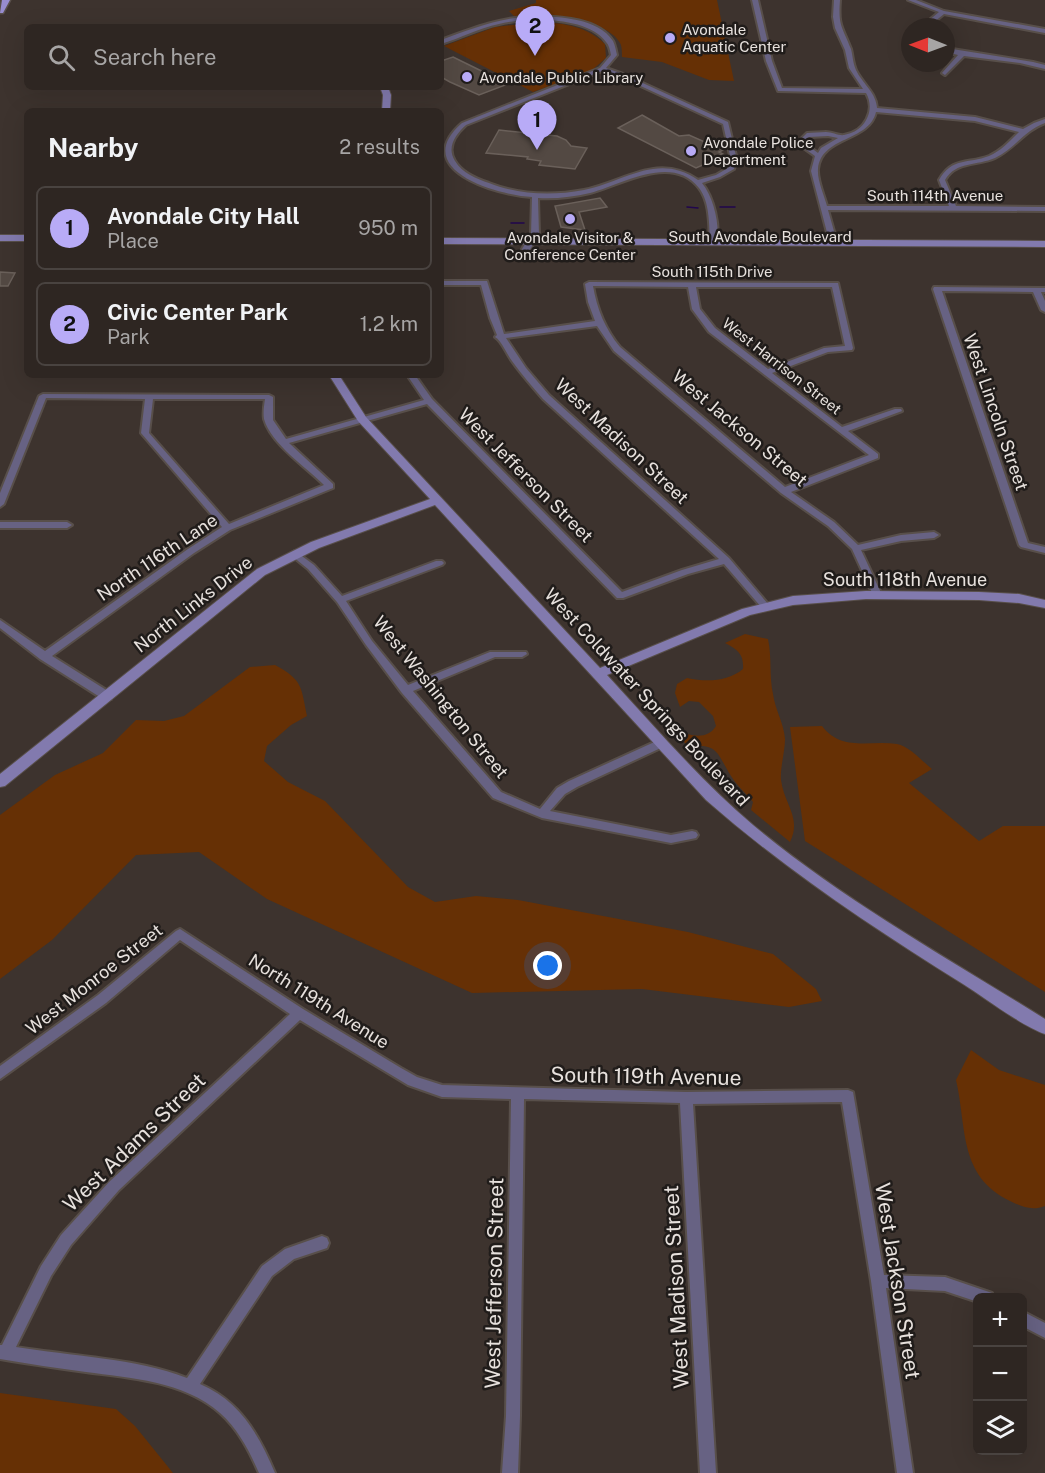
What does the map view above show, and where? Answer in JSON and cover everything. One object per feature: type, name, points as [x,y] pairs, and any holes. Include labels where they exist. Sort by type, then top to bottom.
[{"type":"main road","points":[[0,11],[6,0]]},
{"type":"street","points":[[755,0],[769,61],[780,90],[793,92],[867,91]]},
{"type":"street","points":[[833,243],[814,171],[817,155],[828,145],[866,125],[874,110],[867,91],[852,68],[849,53],[836,20],[837,0]]},
{"type":"street","points":[[911,0],[943,12],[1045,31]]},
{"type":"street","points":[[935,18],[943,12]]},
{"type":"street","points":[[444,41],[510,20],[541,19],[571,22],[595,30],[610,41],[614,48],[614,55],[602,69],[471,121],[455,131],[446,139],[450,160],[468,177],[503,190],[535,196],[589,191],[648,170],[677,173],[698,182],[708,198],[715,246]]},
{"type":"street","points":[[955,52],[1006,58],[1045,67]]},
{"type":"street","points":[[955,61],[962,54]]},
{"type":"street","points":[[602,69],[621,75],[726,123],[734,160],[731,169],[698,182]]},
{"type":"street","points":[[385,90],[386,108]]},
{"type":"street","points":[[874,110],[975,119],[1022,131]]},
{"type":"street","points":[[954,209],[942,180],[945,172],[962,163],[990,157],[1000,152],[1022,131],[1045,121]]},
{"type":"street","points":[[817,155],[803,145],[804,137],[807,135],[828,134],[844,138]]},
{"type":"street","points":[[444,241],[528,246],[535,235],[535,196]]},
{"type":"street","name":"South 114th Avenue","points":[[824,208],[1045,209]]},
{"type":"street","points":[[0,238],[24,238]]},
{"type":"street","name":"South Avondale Boulevard","points":[[715,246],[833,243],[1045,244]]},
{"type":"street","points":[[0,247],[24,246]]},
{"type":"street","name":"South Avondale Boulevard","points":[[444,249],[528,246],[715,246],[1045,252]]},
{"type":"street","name":"West Madison Street","points":[[444,283],[484,283],[491,315],[500,337],[523,371],[546,397],[726,560],[765,606]]},
{"type":"street","name":"South 115th Drive","points":[[589,284],[835,285],[849,348],[827,350],[766,372]]},
{"type":"street","name":"West Jackson Street","points":[[589,284],[591,304],[599,323],[617,349],[784,491],[831,524],[856,548],[877,595]]},
{"type":"street","name":"West Harrison Street","points":[[692,285],[696,309],[712,330],[876,456],[784,491]]},
{"type":"street","name":"West Lincoln Street","points":[[1041,290],[937,289],[1024,545],[1045,550]]},
{"type":"street","points":[[1041,290],[1045,310]]},
{"type":"street","points":[[500,337],[599,323]]},
{"type":"street","name":"West Coldwater Springs Boulevard","points":[[336,378],[362,419],[711,796],[766,844],[813,879],[1045,1027]]},
{"type":"street","name":"West Jefferson Street","points":[[413,378],[429,401],[620,596],[685,572],[726,560]]},
{"type":"street","points":[[0,504],[43,396],[269,397],[269,420],[283,442],[429,401]]},
{"type":"street","points":[[149,396],[145,433],[227,528]]},
{"type":"street","points":[[842,430],[898,411]]},
{"type":"street","name":"North 116th Lane","points":[[44,657],[191,550],[227,528],[330,486],[283,442]]},
{"type":"street","name":"North Links Drive","points":[[0,782],[233,593],[261,573],[295,554],[436,501]]},
{"type":"street","points":[[0,525],[67,525]]},
{"type":"street","points":[[856,548],[901,538],[934,535]]},
{"type":"street","name":"West Washington Street","points":[[295,554],[311,567],[340,600],[369,643],[406,690],[497,795],[542,814],[671,839],[692,835]]},
{"type":"street","points":[[340,600],[439,563]]},
{"type":"street","name":"South 118th Avenue","points":[[598,674],[765,606],[815,598],[877,595],[1000,597],[1045,604]]},
{"type":"street","points":[[0,623],[44,657],[107,696]]},
{"type":"street","points":[[406,690],[495,654],[522,654]]},
{"type":"street","points":[[542,814],[561,791],[661,743]]},
{"type":"street","name":"North 119th Avenue","points":[[180,934],[299,1013],[413,1081],[442,1091]]},
{"type":"street","name":"West Monroe Street","points":[[0,1073],[102,999],[180,934]]},
{"type":"street","name":"West Adams Street","points":[[3,1353],[46,1271],[66,1240],[114,1186],[299,1013]]},
{"type":"street","name":"South 119th Avenue","points":[[442,1091],[686,1098],[849,1096]]},
{"type":"street","name":"West Jefferson Street","points":[[510,1473],[518,1094]]},
{"type":"street","name":"West Jackson Street","points":[[849,1096],[905,1473]]},
{"type":"street","name":"West Madison Street","points":[[686,1098],[708,1473]]},
{"type":"street","points":[[190,1385],[267,1271],[290,1254],[322,1243]]},
{"type":"street","points":[[878,1281],[945,1284],[973,1293]]},
{"type":"street","points":[[1027,1320],[1045,1331]]},
{"type":"street","points":[[3,1353],[149,1373],[190,1385],[216,1401],[238,1421],[252,1438],[267,1473]]},
{"type":"shaded area","name":"Avondale Aquatic Center","points":[[536,0],[717,0],[734,81],[709,80],[662,62],[622,57],[621,44],[612,34],[587,23],[555,18],[514,16],[509,11],[536,3]]},
{"type":"shaded area","points":[[541,22],[567,25],[591,34],[605,44],[606,58],[591,71],[533,92],[444,46],[495,27]]},
{"type":"shaded area","points":[[745,634],[768,639],[774,700],[785,739],[781,780],[793,818],[794,826],[790,842],[751,810],[753,802],[733,780],[716,752],[706,747],[689,747],[673,731],[702,735],[712,731],[716,726],[713,716],[699,702],[689,701],[680,707],[675,693],[677,684],[687,678],[723,679],[743,669],[739,653],[725,643]]},
{"type":"shaded area","points":[[275,665],[296,680],[307,716],[291,725],[267,746],[264,761],[288,782],[325,801],[408,887],[435,902],[476,896],[518,900],[688,932],[773,954],[816,989],[822,1001],[789,1007],[642,989],[472,993],[267,899],[199,852],[136,855],[52,940],[0,979],[0,815],[55,775],[103,753],[136,720],[164,721],[184,716],[250,667]]},
{"type":"shaded area","points":[[822,726],[830,734],[847,742],[897,744],[911,751],[932,769],[909,783],[979,841],[1003,826],[1045,826],[1045,992],[805,841],[790,727]]},
{"type":"shaded area","points":[[971,1050],[999,1070],[1045,1085],[1045,1206],[1027,1208],[1010,1201],[993,1191],[981,1178],[973,1164],[964,1132],[956,1080]]},
{"type":"shaded area","points":[[0,1393],[116,1409],[135,1426],[173,1473],[0,1473]]},
{"type":"building","name":"Avondale Public Library","points":[[453,57],[508,84],[479,95],[444,79],[444,60]]},
{"type":"building","points":[[642,115],[679,136],[689,135],[723,150],[719,152],[723,156],[696,168],[618,128]]},
{"type":"building","points":[[499,130],[557,136],[566,140],[571,146],[587,148],[575,169],[539,165],[541,161],[527,159],[528,157],[486,153]]},
{"type":"building","name":"Avondale Visitor & Conference Center","points":[[600,198],[607,207],[579,212],[585,230],[561,227],[555,206]]},
{"type":"building","points":[[0,272],[15,273],[8,286],[0,286]]},
{"type":"waterway","points":[[687,207],[698,208]]},
{"type":"waterway","points":[[720,207],[735,207]]},
{"type":"waterway","points":[[511,223],[524,223]]},
{"type":"place","name":"Avondale Aquatic Center","points":[[670,38]]},
{"type":"place","name":"Civic Center Park","points":[[535,56]]},
{"type":"place","name":"Avondale Public Library","points":[[467,77]]},
{"type":"place","name":"Avondale City Hall","points":[[537,150]]},
{"type":"place","name":"Avondale Police Department","points":[[691,151]]},
{"type":"place","name":"Avondale Visitor & Conference Center","points":[[570,219]]}]
